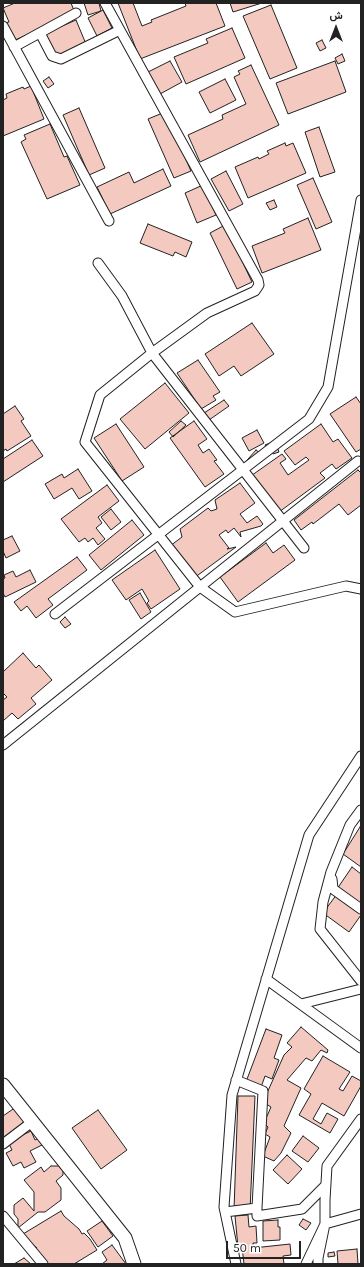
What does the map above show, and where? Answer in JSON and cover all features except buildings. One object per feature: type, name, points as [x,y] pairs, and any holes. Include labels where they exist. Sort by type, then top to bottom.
[{"type":"street","points":[[105,3],[259,282],[255,291],[207,313],[152,353],[100,395],[85,442],[200,587],[235,612],[346,586],[361,589]]},
{"type":"street","points":[[14,47],[76,13]]},
{"type":"street","points":[[3,26],[109,221]]},
{"type":"street","points":[[40,33],[52,56],[61,59],[120,30]]},
{"type":"street","points":[[55,614],[308,419],[328,387],[361,200]]},
{"type":"street","points":[[98,263],[122,296],[152,353],[304,548]]},
{"type":"street","points":[[3,745],[358,461]]},
{"type":"street","points":[[236,1264],[224,1207],[232,1095],[309,835],[361,756]]},
{"type":"street","points":[[361,810],[350,825],[331,872],[323,902],[320,928],[361,980]]},
{"type":"street","points":[[331,872],[333,889],[361,909]]},
{"type":"street","points":[[266,980],[361,1048]]},
{"type":"street","points":[[301,1004],[361,989]]},
{"type":"street","points":[[236,1080],[263,1091],[257,1216],[302,1209],[326,1185]]},
{"type":"street","points":[[3,1085],[125,1238],[134,1264]]},
{"type":"street","points":[[318,1264],[325,1224],[327,1166],[361,1120]]},
{"type":"street","points":[[3,1144],[32,1122]]},
{"type":"street","points":[[225,1212],[257,1208]]},
{"type":"street","points":[[306,1264],[325,1224],[361,1214]]},
{"type":"street","points":[[3,1216],[43,1264]]}]
